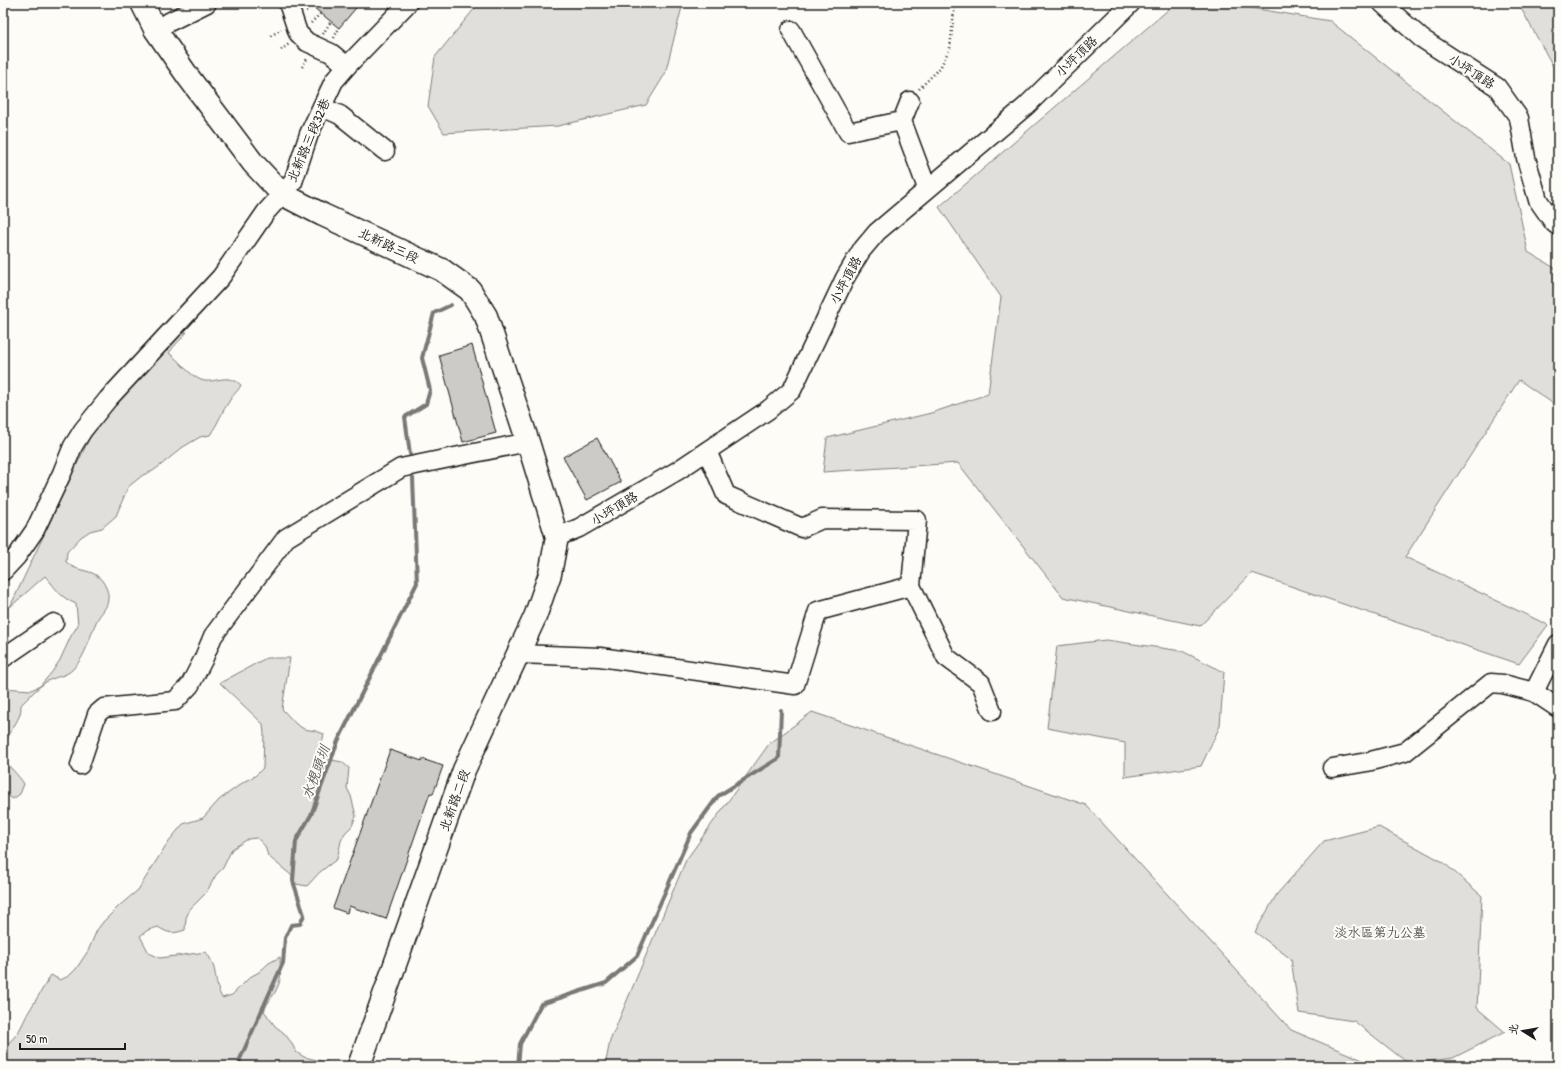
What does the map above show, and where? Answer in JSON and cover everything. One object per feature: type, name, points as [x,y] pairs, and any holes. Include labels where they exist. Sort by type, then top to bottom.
[{"type":"main road","name":"北新路三段","points":[[142,3],[155,29],[189,78],[253,163],[282,194],[323,215],[442,270],[470,290],[486,316],[528,442],[557,538]]},
{"type":"main road","name":"北新路二段","points":[[359,1066],[464,770],[535,617],[550,574],[557,538]]},
{"type":"street","points":[[155,29],[207,3]]},
{"type":"street","points":[[288,3],[298,33],[307,42],[331,53],[347,66]]},
{"type":"street","name":"北新路三段32巷","points":[[3,571],[17,556],[35,530],[62,473],[72,446],[83,430],[108,399],[221,277],[266,212],[293,182],[309,134],[334,81],[408,3]]},
{"type":"street","name":"小坪頂路","points":[[557,538],[579,528],[677,470],[768,410],[792,390],[832,304],[861,251],[876,232],[1026,106],[1131,3]]},
{"type":"street","name":"小坪頂路","points":[[1382,3],[1421,38],[1498,87],[1519,118],[1526,158],[1538,200],[1554,223],[1558,226]]},
{"type":"street","points":[[792,30],[848,132],[902,121]]},
{"type":"street","points":[[910,101],[902,121],[927,188]]},
{"type":"street","points":[[322,107],[340,115],[385,151]]},
{"type":"street","points":[[80,765],[97,714],[104,708],[176,701],[190,685],[213,636],[286,538],[401,468],[528,442]]},
{"type":"street","points":[[707,450],[726,495],[802,528],[822,519],[917,520],[911,586],[946,657],[982,683],[992,711]]},
{"type":"street","points":[[518,654],[600,657],[795,685],[818,612],[911,586]]},
{"type":"street","points":[[3,658],[54,623]]},
{"type":"street","points":[[1534,692],[1558,644]]},
{"type":"street","points":[[1332,768],[1367,762],[1406,752],[1491,683],[1503,684],[1534,692],[1558,708]]},
{"type":"path","points":[[910,101],[940,68],[950,48],[955,3]]},
{"type":"path","points":[[307,27],[321,14]]},
{"type":"path","points":[[320,37],[331,21]]},
{"type":"path","points":[[271,36],[282,28]]},
{"type":"path","points":[[333,40],[339,28]]},
{"type":"path","points":[[281,50],[290,42]]},
{"type":"path","points":[[302,67],[308,57]]},
{"type":"green space","points":[[479,3],[683,3],[665,74],[646,105],[558,126],[444,133],[428,106],[435,57]]},
{"type":"green space","points":[[1176,3],[1221,3],[1330,21],[1509,164],[1528,252],[1558,270],[1558,407],[1519,380],[1405,557],[1548,625],[1519,664],[1252,573],[1200,626],[1063,597],[958,463],[823,472],[827,438],[931,413],[988,394],[1001,297],[939,207]]},
{"type":"green space","points":[[1518,3],[1558,3],[1558,75]]},
{"type":"green space","points":[[187,332],[169,353],[192,375],[201,380],[209,381],[229,379],[241,385],[227,404],[210,435],[200,437],[183,447],[153,471],[143,475],[128,487],[116,516],[102,528],[90,531],[81,537],[67,552],[66,562],[73,567],[93,573],[100,578],[107,590],[108,602],[97,620],[85,652],[78,664],[67,674],[49,680],[43,684],[21,705],[18,719],[6,740],[4,752],[6,762],[24,784],[20,794],[13,799],[3,792],[3,688],[31,690],[40,686],[60,660],[78,625],[76,604],[62,595],[45,576],[10,607],[89,439],[137,376],[176,335]]},
{"type":"green space","points":[[1106,640],[1182,651],[1224,672],[1220,726],[1201,766],[1125,777],[1125,743],[1047,728],[1057,646]]},
{"type":"green space","points":[[266,658],[290,658],[282,709],[296,724],[304,729],[324,734],[322,743],[325,753],[332,760],[342,762],[349,768],[347,788],[351,796],[356,816],[352,826],[345,833],[341,841],[337,859],[320,872],[307,886],[296,884],[291,875],[268,856],[265,846],[257,838],[248,839],[232,849],[223,868],[216,875],[206,893],[190,909],[186,918],[185,930],[171,933],[158,927],[148,930],[140,936],[149,953],[160,958],[206,952],[213,964],[219,992],[222,998],[232,995],[250,977],[280,957],[279,983],[264,1011],[275,1026],[284,1033],[296,1052],[304,1057],[336,1066],[3,1066],[3,1049],[18,1033],[51,975],[60,980],[69,976],[76,969],[88,951],[97,930],[119,906],[138,890],[168,842],[183,824],[203,818],[219,800],[245,781],[255,776],[263,768],[263,724],[220,683]]},
{"type":"green space","points":[[812,712],[1086,805],[1291,1030],[1377,1066],[605,1066],[610,1041],[686,860],[769,744]]},
{"type":"green space","name":"淡水區第九公墓","points":[[1379,827],[1443,862],[1482,896],[1477,1008],[1505,1032],[1453,1058],[1409,1064],[1354,1021],[1299,1013],[1291,959],[1255,932],[1277,894],[1324,841]]},
{"type":"building","points":[[308,3],[360,3],[339,28]]},
{"type":"building","points":[[472,345],[496,433],[463,442],[439,355]]},
{"type":"building","points":[[597,438],[621,482],[587,500],[563,457]]},
{"type":"building","points":[[390,750],[422,761],[422,759],[443,766],[433,794],[430,793],[386,919],[349,906],[347,913],[333,908]]},
{"type":"waterway","name":"水梘頭圳","points":[[410,454],[405,417],[426,404],[430,390],[422,358],[434,313],[451,305]]},
{"type":"waterway","name":"水梘頭圳","points":[[239,1066],[240,1059],[283,963],[285,938],[291,925],[300,924],[304,915],[293,881],[296,841],[311,815],[338,741],[417,583],[413,478]]},
{"type":"waterway","points":[[518,1066],[520,1044],[541,1004],[606,983],[637,956],[691,833],[718,796],[779,758],[781,710]]}]
